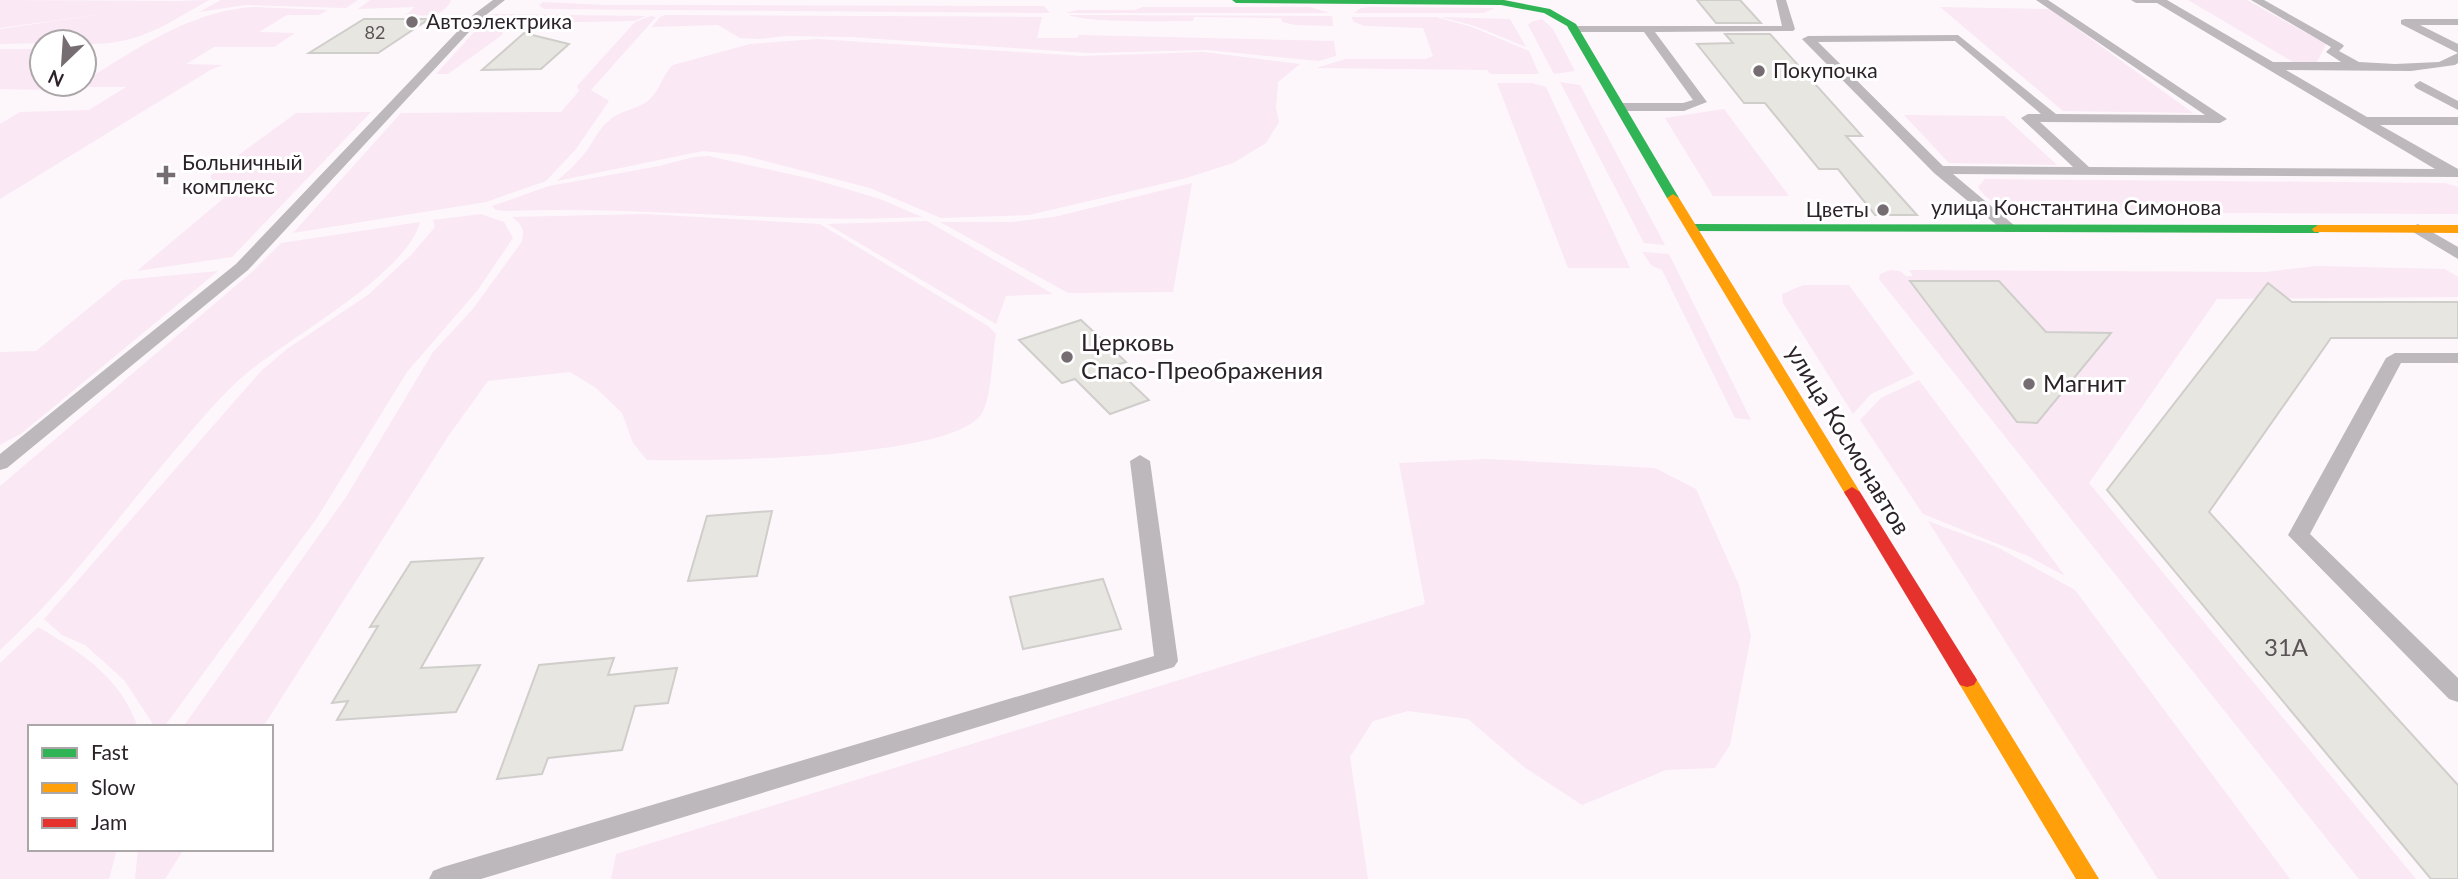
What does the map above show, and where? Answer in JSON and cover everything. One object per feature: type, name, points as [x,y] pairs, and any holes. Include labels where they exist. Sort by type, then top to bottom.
[{"type":"main road","points":[[1236,0],[1491,1],[1533,7],[1573,26]]},
{"type":"main road","name":"улица Космонавтов","points":[[1573,26],[2088,879]]},
{"type":"main road","name":"улица Константина Симонова","points":[[1693,228],[2458,229]]},
{"type":"lane","points":[[0,464],[242,267],[478,16],[500,0]]},
{"type":"lane","points":[[1780,0],[1789,29]]},
{"type":"lane","points":[[2041,0],[2220,119],[2028,118],[2086,171]]},
{"type":"lane","points":[[2136,0],[2159,0],[2456,174]]},
{"type":"lane","points":[[2256,0],[2338,46],[2332,52],[2356,66]]},
{"type":"lane","points":[[2458,22],[2405,22],[2458,49]]},
{"type":"lane","points":[[1573,26],[1789,29],[1808,39],[1939,170],[2010,229]]},
{"type":"lane","points":[[1620,107],[1684,107],[1701,102],[1647,29]]},
{"type":"lane","points":[[1808,39],[1958,38],[2053,118]]},
{"type":"lane","points":[[2271,66],[2427,67],[2447,65],[2458,57]]},
{"type":"lane","points":[[2420,85],[2458,106]]},
{"type":"lane","points":[[2364,121],[2458,121]]},
{"type":"lane","points":[[1939,170],[2456,174]]},
{"type":"lane","points":[[2418,229],[2458,254]]},
{"type":"lane","points":[[2458,358],[2395,358],[2299,535],[2458,693]]},
{"type":"lane","points":[[443,879],[1166,661],[1140,461]]},
{"type":"shaded area","points":[[0,0],[209,0],[150,32],[120,41],[98,43],[98,28],[28,28],[28,43],[0,44],[0,29],[110,13],[0,28]]},
{"type":"shaded area","points":[[221,0],[358,0],[346,8],[246,5],[199,12]]},
{"type":"shaded area","points":[[370,0],[451,1],[442,11],[426,15],[406,15],[415,7],[358,9]]},
{"type":"shaded area","points":[[2188,0],[2247,0],[2326,44],[2317,62],[2293,62]]},
{"type":"shaded area","points":[[543,2],[605,5],[1044,6],[1050,13],[544,9],[539,5]]},
{"type":"shaded area","points":[[251,7],[328,10],[319,15],[287,15],[259,32],[295,33],[274,47],[214,47],[186,64],[223,65],[212,69],[0,199],[0,124],[20,112],[89,110],[126,87],[98,87],[98,73],[163,34],[227,11]]},
{"type":"shaded area","points":[[1143,7],[1310,7],[1330,13],[1065,13],[1078,10],[1135,10]]},
{"type":"shaded area","points":[[1940,7],[2050,9],[2193,113],[2063,111]]},
{"type":"shaded area","points":[[1361,8],[1495,8],[1483,13],[1354,13]]},
{"type":"shaded area","points":[[491,14],[646,16],[634,21],[559,22],[516,20]]},
{"type":"shaded area","points":[[1069,15],[1332,16],[1333,26],[1295,25],[1282,22],[1281,18],[1194,17],[1193,21],[1128,21]]},
{"type":"shaded area","points":[[651,16],[656,17],[591,90],[609,101],[576,149],[546,181],[486,202],[293,233],[401,113],[561,112],[579,91],[577,86],[635,22]]},
{"type":"shaded area","points":[[660,17],[1042,17],[1037,38],[1077,38],[1079,35],[1334,41],[1336,56],[1319,61],[1207,50],[1088,53],[850,37],[740,38],[718,25],[652,27]]},
{"type":"shaded area","points":[[1351,17],[1436,17],[1472,27],[1529,51],[1539,74],[1491,74],[1487,70],[1316,68],[1346,59],[1426,59],[1433,56],[1423,28],[1365,26],[1354,22]]},
{"type":"shaded area","points":[[1441,17],[1510,19],[1526,47],[1475,26]]},
{"type":"shaded area","points":[[1542,19],[1553,29],[1575,71],[1554,74],[1528,25]]},
{"type":"shaded area","points":[[476,30],[503,31],[502,35],[448,74],[436,74]]},
{"type":"shaded area","points":[[817,39],[1082,56],[1204,52],[1300,64],[1278,82],[1276,108],[1279,122],[1266,143],[1233,163],[1183,179],[1029,215],[941,218],[870,188],[742,155],[703,151],[557,181],[581,158],[599,132],[615,116],[643,104],[652,97],[673,65],[750,44]]},
{"type":"shaded area","points":[[0,49],[28,49],[28,90],[0,89]]},
{"type":"shaded area","points":[[1560,82],[1580,85],[1665,245],[1644,243]]},
{"type":"shaded area","points":[[1497,83],[1532,83],[1546,87],[1630,268],[1568,268]]},
{"type":"shaded area","points":[[1724,109],[1789,196],[1713,196],[1665,118]]},
{"type":"shaded area","points":[[371,112],[232,257],[137,271],[224,198],[210,176],[296,113]]},
{"type":"shaded area","points":[[1904,115],[2004,116],[2057,165],[1949,163]]},
{"type":"shaded area","points":[[708,156],[816,180],[880,199],[922,217],[870,219],[612,211],[508,211],[496,210],[492,206],[549,186]]},
{"type":"shaded area","points":[[1985,179],[2445,183],[2458,187],[2458,214],[2029,212],[2000,205],[1988,198],[1978,187]]},
{"type":"shaded area","points":[[1192,183],[1173,292],[1068,293],[940,222],[1012,222],[1054,217]]},
{"type":"shaded area","points":[[481,214],[504,222],[513,238],[477,291],[407,372],[317,518],[165,725],[154,725],[124,680],[85,645],[62,635],[44,619],[261,371],[287,349],[368,295],[412,254],[435,227],[433,220]]},
{"type":"shaded area","points":[[644,214],[820,224],[988,326],[996,334],[985,406],[982,413],[962,429],[926,440],[879,449],[771,458],[647,460],[633,443],[622,413],[596,388],[570,372],[488,381],[449,435],[264,725],[184,725],[346,497],[433,352],[472,310],[521,243],[522,228],[512,217]]},
{"type":"shaded area","points":[[927,221],[1053,294],[1006,296],[996,324],[827,224]]},
{"type":"shaded area","points":[[420,222],[411,242],[371,283],[266,358],[228,391],[47,603],[0,650],[0,486],[252,272],[281,243]]},
{"type":"shaded area","points":[[1642,252],[1669,254],[1751,420],[1735,418],[1662,270],[1652,266]]},
{"type":"shaded area","points":[[2316,266],[2445,269],[2458,277],[2458,297],[2217,299],[2089,483],[2416,879],[2359,879],[1879,279],[1880,274],[1890,270],[1913,276],[1909,270],[2266,272]]},
{"type":"shaded area","points":[[218,271],[22,433],[0,445],[0,352],[36,351],[123,280]]},
{"type":"shaded area","points":[[1803,285],[1849,285],[1914,374],[1871,394],[1853,414],[1783,303],[1782,294]]},
{"type":"shaded area","points":[[1919,380],[2065,576],[2028,556],[1923,514],[1860,420],[1881,398]]},
{"type":"shaded area","points":[[1487,459],[1655,468],[1696,489],[1739,585],[1751,636],[1730,745],[1715,768],[1666,770],[1582,805],[1524,767],[1468,719],[1408,711],[1373,721],[1350,757],[1368,879],[611,879],[616,854],[1425,604],[1399,463]]},
{"type":"shaded area","points":[[1928,521],[1997,547],[2075,590],[2290,879],[2158,879]]},
{"type":"shaded area","points":[[38,627],[98,668],[121,694],[130,709],[137,725],[28,725],[28,851],[116,851],[109,879],[0,879],[0,663]]},
{"type":"shaded area","points":[[138,851],[183,851],[165,879],[135,879]]},
{"type":"building","points":[[1697,0],[1740,0],[1761,23],[1716,23]]},
{"type":"building","points":[[364,19],[429,19],[378,53],[309,53]]},
{"type":"building","points":[[524,33],[569,44],[541,69],[482,70]]},
{"type":"building","points":[[1725,34],[1770,34],[1862,136],[1846,136],[1917,215],[1875,215],[1838,169],[1819,169],[1765,103],[1744,103],[1697,44],[1733,43]]},
{"type":"building","name":"Магнит","points":[[1910,281],[1999,281],[2046,332],[2111,333],[2037,423],[2017,422]]},
{"type":"building","points":[[2268,283],[2292,302],[2458,302],[2458,338],[2331,338],[2209,512],[2458,785],[2458,879],[2431,879],[2107,490]]},
{"type":"building","points":[[1081,320],[1126,362],[1113,366],[1149,400],[1110,414],[1075,379],[1062,383],[1019,340]]},
{"type":"building","points":[[772,511],[757,576],[688,581],[707,516]]},
{"type":"building","points":[[483,558],[421,668],[480,665],[456,712],[337,720],[348,701],[332,703],[378,626],[370,627],[411,562]]},
{"type":"building","points":[[1103,579],[1121,629],[1023,649],[1010,597]]},
{"type":"building","points":[[614,658],[608,675],[677,668],[668,703],[635,706],[622,750],[548,758],[542,774],[497,779],[539,665]]},
{"type":"traffic: fast","points":[[1236,0],[1501,2],[1547,11],[1571,24],[1673,198]]},
{"type":"traffic: fast","points":[[1693,228],[2318,229]]},
{"type":"traffic: slow","points":[[1673,198],[1852,492]]},
{"type":"traffic: slow","points":[[2318,229],[2458,229]]},
{"type":"traffic: slow","points":[[1967,680],[2088,879]]},
{"type":"traffic: jam","points":[[1852,492],[1967,680]]},
{"type":"place","name":"Автоэлектрика","points":[[412,22]]},
{"type":"place","name":"Покупочка","points":[[1759,71]]},
{"type":"place","name":"Больничный комплекс","points":[[166,175]]},
{"type":"place","name":"Цветы","points":[[1883,210]]},
{"type":"place","name":"Церковь Спасо-Преображения","points":[[1067,357]]},
{"type":"place","name":"Магнит","points":[[2029,384]]}]
